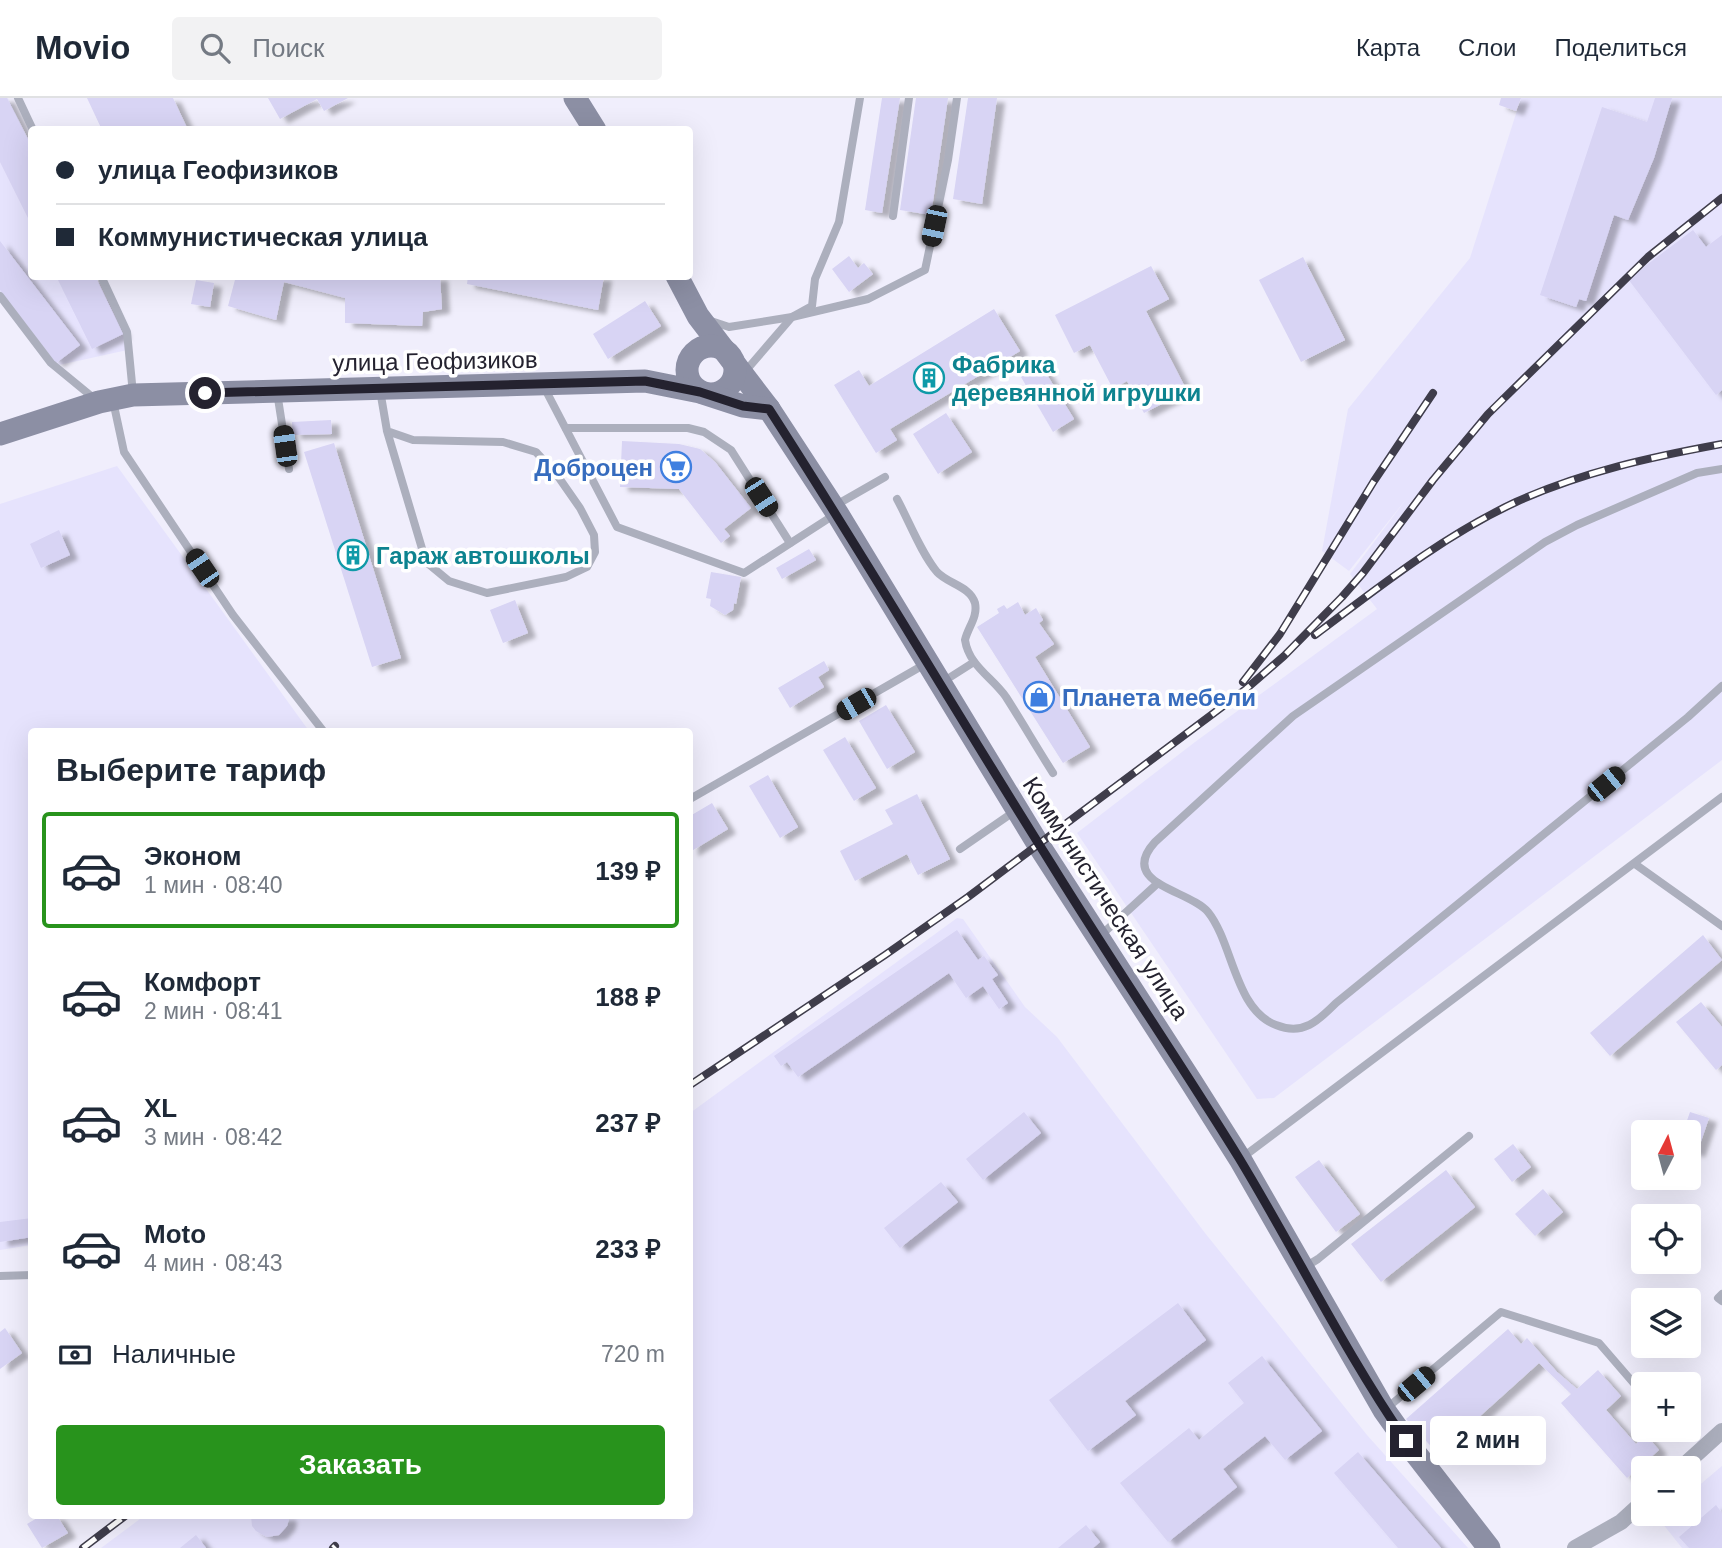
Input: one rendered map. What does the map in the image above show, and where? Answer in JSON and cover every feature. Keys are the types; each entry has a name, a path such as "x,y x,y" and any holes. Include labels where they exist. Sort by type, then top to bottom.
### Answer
{"main road":[{"path":"575,98 592,126"},
{"name":"Коммунистическая улица","path":"679,280 698,316 769,409 835,510 1017,810 1240,1159 1384,1409 1489,1548"},
{"path":"645,381 675,372 691,357 698,350 713,346 721,348 735,365 735,373 729,386 716,394 700,392 689,379 687,365 691,357 699,340 698,316"},
{"name":"улица Геофизиков","path":"0,425 20,415 64,404 115,399 277,391 645,381 700,392 743,406 769,409"},
{"name":"улица Геофизиков","path":"0,434 115,399"}],"street":[{"path":"1694,1456 1722,1431"},
{"path":"1575,1548 1621,1522 1631,1513"}],"lane":[{"path":"19,98 31,126"},
{"path":"742,375 792,317 812,306 815,279 839,222 860,98"},
{"path":"893,216 909,98"},
{"path":"698,316 729,327 792,317 868,299 925,270 948,160 957,98"},
{"path":"103,280 127,332 115,399 124,452 233,615 321,728"},
{"path":"0,296 51,363 115,399"},
{"path":"543,384 617,527 744,573 885,477"},
{"path":"380,388 387,430 426,562 449,582 487,593 566,577 587,567 595,552 594,535 580,508 557,475 536,452 503,442 413,440 387,430"},
{"path":"277,391 289,469"},
{"path":"566,428 688,428 704,432 731,450 790,543"},
{"path":"1722,469 1697,473 1545,542 1293,716 1149,849 1145,867 1148,875 1158,883 1200,904 1209,914 1243,990 1259,1015 1271,1024 1300,1030 1314,1023 1688,717 1722,686"},
{"path":"897,499 938,573 969,593 973,599 974,622 965,640 969,654 982,674 1004,695 1052,773"},
{"path":"693,797 928,662"},
{"path":"940,683 974,662"},
{"path":"1240,1159 1722,797"},
{"path":"960,849 1017,810"},
{"path":"1635,864 1722,926"},
{"path":"1097,938 1158,883"},
{"path":"1301,1269 1318,1259 1469,1136"},
{"path":"0,1276 28,1275"},
{"path":"1722,1294 1718,1297 1722,1301"},
{"path":"1384,1409 1501,1312 1599,1343 1631,1380"}],"shaded area":[{"path":"0,98 8,98 28,140 28,280 98,280 132,349 50,367 0,301"},
{"path":"1521,98 1722,98 1722,760 1274,1098 1257,1099 1077,833 1195,742 1377,609 1350,574 1407,498 1349,571 1322,551 1348,409 1470,258"},
{"path":"117,466 307,728 28,728 28,1245 0,1250 0,504"},
{"path":"957,918 963,919 1025,1007 1057,1037 1205,1233 1367,1435 1468,1548 101,1548 140,1519 693,1519 693,1111"},
{"path":"1722,1466 1722,1548 1682,1548 1665,1526 1701,1526 1701,1484"}],"building":[{"path":"0,98 7,98 28,139 28,218 0,162"},
{"path":"87,98 173,98 186,126 100,126"},
{"path":"268,98 348,98 324,111 317,99 280,119"},
{"path":"882,98 900,98 882,213 865,210"},
{"path":"916,98 948,98 931,215 900,210"},
{"path":"968,98 997,98 982,204 953,199"},
{"path":"1501,98 1521,98 1516,111 1499,105"},
{"path":"1655,98 1672,98 1654,158 1628,220 1614,215 1586,301 1579,299 1576,307 1540,295 1602,107 1647,122"},
{"path":"1693,230 1706,247 1722,235 1722,390 1716,395 1628,279"},
{"path":"0,241 80,345 56,363 0,290"},
{"path":"849,256 858,268 864,263 873,274 849,292 832,269"},
{"path":"1303,257 1345,340 1301,362 1259,280"},
{"path":"1151,266 1169,299 1146,311 1187,391 1144,413 1127,381 1113,389 1090,345 1074,353 1055,315"},
{"path":"58,280 97,280 123,334 92,349"},
{"path":"196,280 214,283 210,307 191,304"},
{"path":"235,280 440,280 442,309 423,312 422,326 345,323 345,298 284,282 276,320 228,306"},
{"path":"468,280 603,280 598,310 467,284"},
{"path":"645,301 661,326 608,359 593,334"},
{"name":"Фабрика деревянной игрушки","path":"994,309 1020,351 890,429 897,440 876,453 834,385 859,370 869,386"},
{"path":"1041,365 1074,419 1053,432 1021,377"},
{"path":"946,413 972,452 938,474 913,434"},
{"path":"331,420 332,434 293,435 292,422"},
{"path":"622,441 679,444 700,449 715,462 751,508 724,529 730,536 721,543 679,489 620,487"},
{"name":"Гараж автошколы","path":"334,443 401,658 372,667 304,452"},
{"path":"59,530 70,555 41,568 30,544"},
{"path":"809,549 816,560 782,579 776,568"},
{"path":"711,572 741,577 736,604 734,603 733,610 725,615 710,606 711,599 706,598"},
{"path":"515,600 528,633 503,643 490,610"},
{"path":"1018,602 1025,615 1036,608 1043,620 1039,623 1054,644 1035,657 1090,747 1063,763 977,627 999,613 997,609 1004,605 1007,609"},
{"path":"824,661 829,670 818,677 824,687 790,708 778,688"},
{"path":"886,705 915,752 887,769 859,721"},
{"path":"845,737 876,788 854,801 823,750"},
{"path":"768,775 798,827 780,838 749,786"},
{"path":"917,794 950,859 918,875 907,854 855,881 840,851 893,824 885,810"},
{"path":"712,803 728,829 693,850 693,814"},
{"path":"957,930 978,960 984,956 998,975 992,979 1008,1003 999,1009 983,986 966,998 949,973 798,1077 787,1062 781,1066 774,1056"},
{"path":"1703,935 1722,960 1610,1056 1590,1033"},
{"path":"1701,1002 1722,1027 1722,1065 1716,1070 1676,1022"},
{"path":"1024,1112 1041,1133 983,1180 966,1159"},
{"path":"1690,1112 1709,1118 1701,1141 1701,1120 1687,1120"},
{"path":"1513,1144 1531,1167 1512,1182 1494,1159"},
{"path":"1319,1160 1360,1214 1336,1232 1295,1177"},
{"path":"1446,1170 1475,1207 1381,1282 1351,1244"},
{"path":"941,1182 958,1202 900,1248 884,1228"},
{"path":"1543,1189 1563,1212 1535,1236 1515,1214"},
{"path":"28,1218 28,1238 0,1242 0,1222"},
{"path":"1178,1303 1206,1340 1125,1401 1136,1415 1088,1451 1049,1400"},
{"path":"5,1328 22,1353 0,1369 0,1332"},
{"path":"1508,1329 1521,1344 1527,1338 1557,1372 1577,1389 1598,1370 1621,1396 1606,1410 1631,1438 1631,1442 1652,1442 1659,1450 1652,1456 1631,1456 1631,1474 1627,1478 1561,1403 1571,1394 1539,1363 1438,1454 1406,1419"},
{"path":"1262,1356 1322,1431 1285,1460 1265,1436 1223,1469 1237,1487 1168,1542 1120,1483 1189,1428 1199,1440 1244,1403 1228,1383"},
{"path":"1358,1452 1441,1548 1398,1548 1334,1473"},
{"path":"1716,1505 1722,1513 1722,1548 1689,1548 1679,1537 1692,1526 1701,1526 1701,1518"},
{"path":"35,1519 59,1519 68,1533 42,1548 27,1524"},
{"path":"251,1519 289,1519 279,1535 267,1537 252,1526"},
{"path":"1086,1525 1100,1542 1093,1548 1058,1548"},
{"path":"196,1535 206,1548 180,1548"}],"railway":[{"path":"693,1083 968,897 1246,689 1284,656 1342,597 1488,414 1648,257 1722,198"},
{"path":"1243,682 1280,634 1374,481 1433,393"},
{"path":"1315,635 1437,546 1516,502 1566,482 1617,467 1722,444"},
{"path":"83,1548 121,1519"}],"place":[{"name":"Фабрика деревянной игрушки","path":"929,378"},
{"name":"Доброцен","path":"676,467"},
{"name":"Гараж автошколы","path":"353,555"},
{"name":"Планета мебели","path":"1039,697"}],"route":[{"path":"205,393 645,381 700,392 743,406 769,409 837,513 1097,938 1169,1045 1240,1159 1360,1371 1406,1441"}]}
